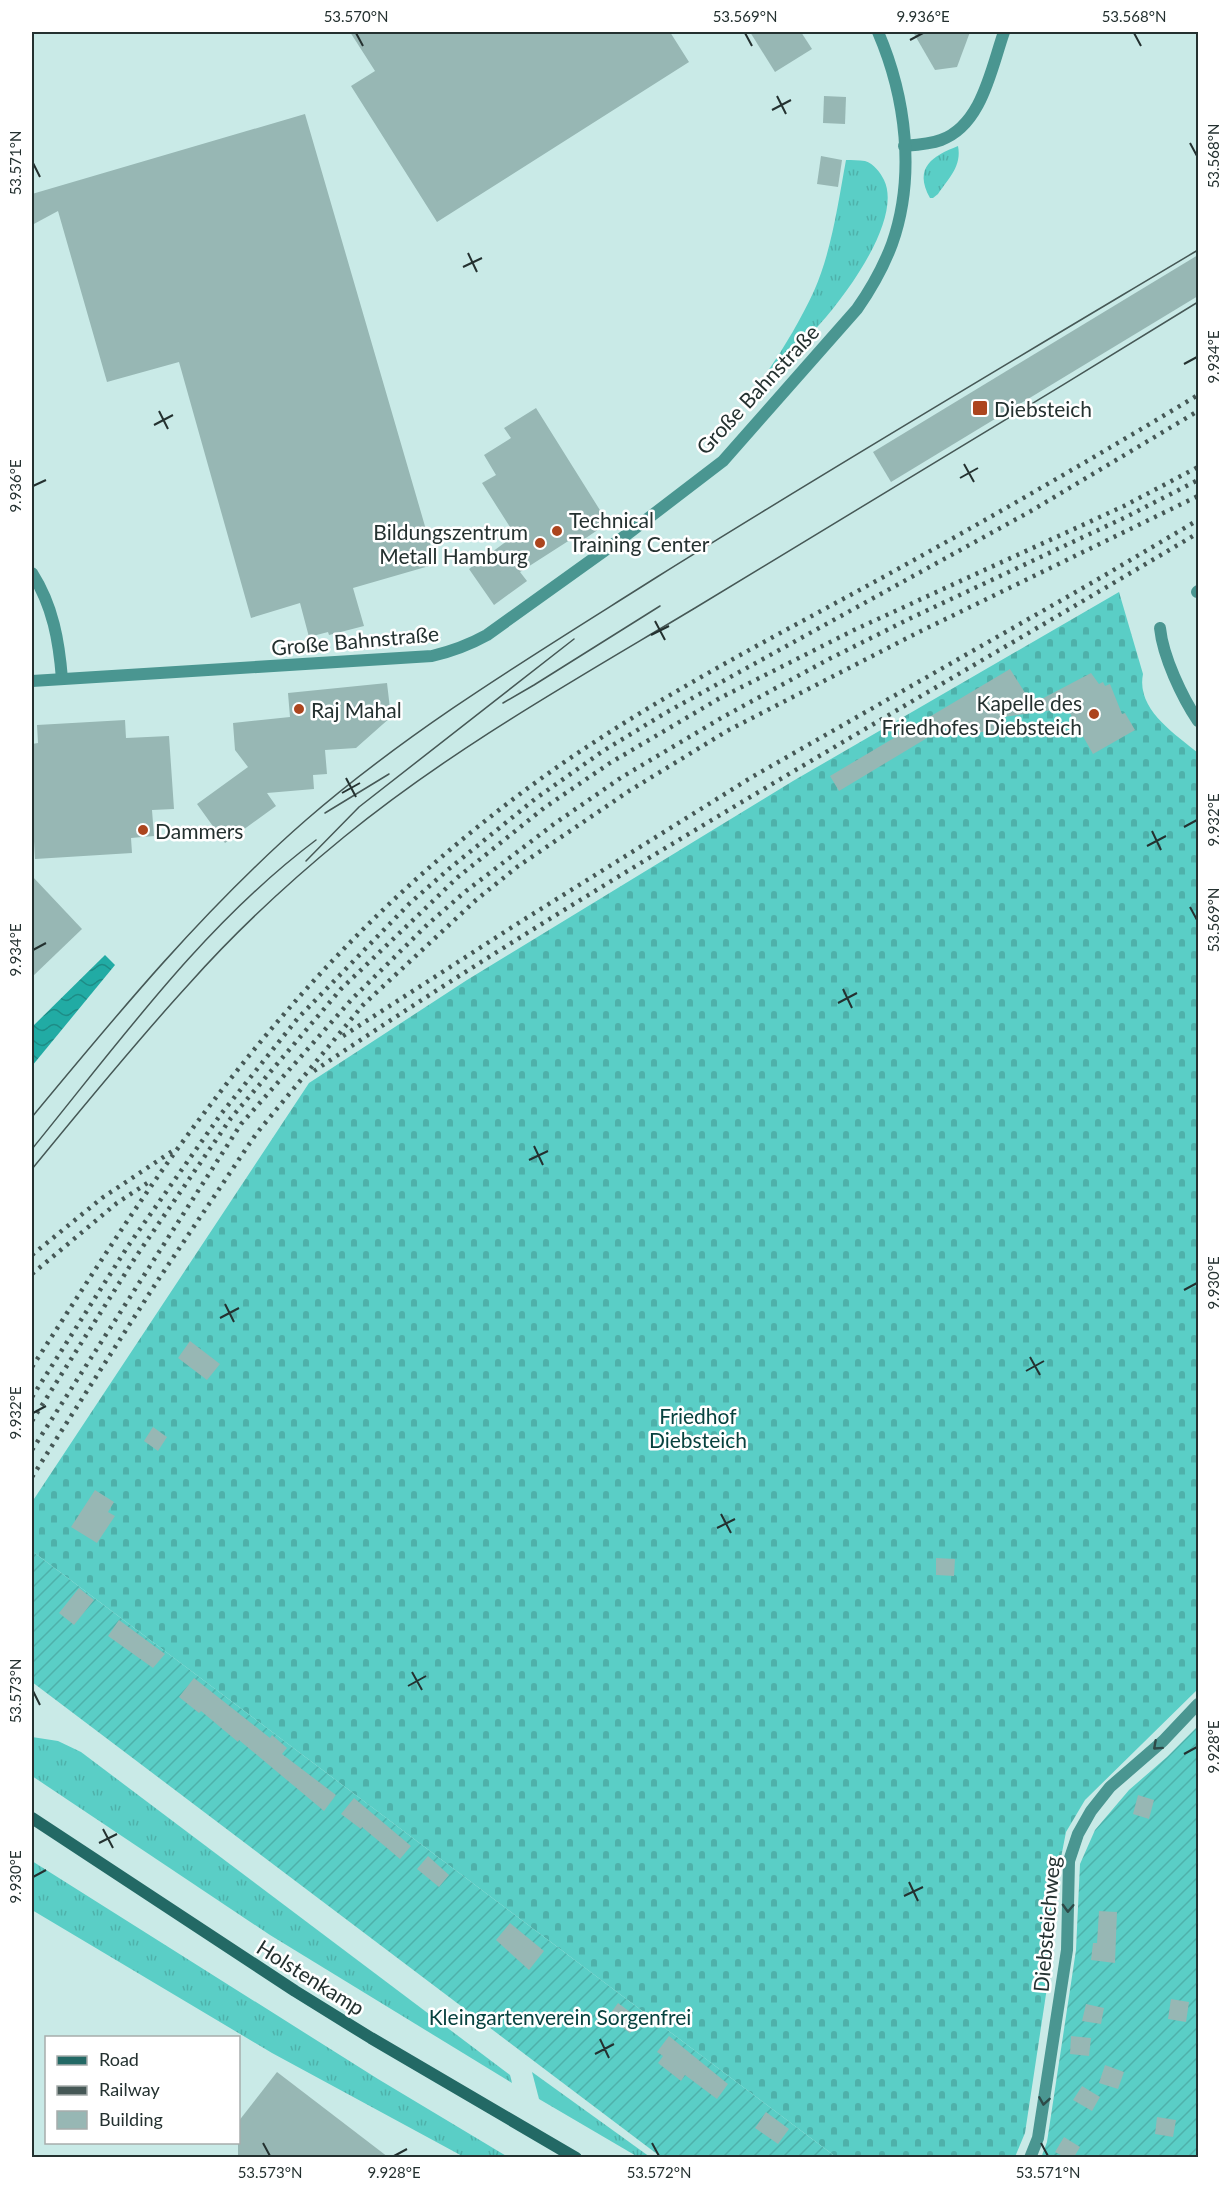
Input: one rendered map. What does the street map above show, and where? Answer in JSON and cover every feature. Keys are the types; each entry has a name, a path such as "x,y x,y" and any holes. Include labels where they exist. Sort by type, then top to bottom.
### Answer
{"main road":[{"name":"Holstenkamp","path":"32,1818 295,1991 371,2038 576,2157"}],"street":[{"name":"Große Bahnstraße","path":"32,681 432,656 449,652 468,645 487,634 626,536 723,461 857,309 872,287 885,261 892,243 901,204 904,147 899,96 894,74 878,32"},
{"path":"904,147 941,140 966,124 979,105 1004,32"},
{"path":"32,573 54,621 62,679"},
{"path":"1160,628 1168,661 1198,721"},
{"name":"Diebsteichweg","path":"1030,2157 1038,2138 1065,1962 1069,1861 1078,1834 1091,1811 1110,1787 1162,1741 1198,1704"}],"green space":[{"path":"958,146 958,160 954,172 938,194 930,198 924,178 928,164 941,154"},
{"path":"846,160 868,162 881,174 888,201 882,227 869,256 829,313 786,358 768,371 798,322 820,275 834,226"},
{"name":"Friedhof Diebsteich","path":"1119,592 1143,674 1142,687 1145,698 1159,719 1198,753 1198,1689 1085,1800 1066,1832 1058,1873 1053,1948 1025,2133 1015,2157 836,2157 32,1551 32,1502 309,1083 467,980 793,781"},
{"name":"Kleingartenverein Sorgenfrei","path":"32,1551 836,2157 661,2157 32,1682"},
{"path":"1198,1726 1198,2157 1041,2158 1047,2142 1076,1950 1080,1864 1095,1830 1129,1790"},
{"path":"32,1737 58,1741 81,1752 510,2075 512,2083 270,1935 32,1776"},
{"path":"32,1861 378,2079 508,2157 464,2157 272,2053 32,1910"},
{"path":"532,2072 650,2157 638,2157 539,2099"}],"water":[{"path":"105,955 115,965 32,1066 32,1027"}],"building":[{"path":"350,32 670,32 689,62 437,222 351,86 375,71"},
{"path":"750,32 801,32 812,49 775,72"},
{"path":"913,32 970,32 957,67 935,70"},
{"path":"824,96 846,97 845,124 823,123"},
{"path":"305,114 436,564 353,588 364,626 329,635 328,632 309,637 300,603 251,618 179,362 107,382 58,211 32,225 32,194"},
{"path":"821,156 842,160 838,187 817,184"},
{"path":"1198,255 1198,296 891,482 873,452"},
{"path":"536,408 608,523 577,544 573,538 520,572 527,581 494,605 469,569 515,535 482,483 496,475 484,455 511,438 504,428"},
{"path":"1010,669 1032,704 1091,673 1099,684 1103,682 1105,686 1110,684 1122,714 1125,713 1135,730 1093,754 1067,708 1003,717 1004,728 960,736 952,723 839,791 830,776"},
{"path":"387,683 391,717 356,748 325,750 327,774 313,775 314,789 267,793 276,806 225,843 197,804 248,767 235,750 233,723 290,717 288,693"},
{"path":"125,720 126,738 169,736 174,809 152,810 154,836 131,838 132,853 35,859 32,744 38,743 37,725"},
{"path":"32,876 82,929 32,977"},
{"path":"190,1341 220,1364 207,1380 178,1358"},
{"path":"153,1427 167,1437 158,1451 144,1441"},
{"path":"95,1490 114,1502 108,1512 115,1516 97,1543 71,1527"},
{"path":"936,1558 955,1559 954,1576 936,1575"},
{"path":"79,1588 94,1600 74,1625 59,1613"},
{"path":"119,1620 165,1654 153,1668 108,1636"},
{"path":"194,1678 270,1738 272,1735 287,1748 282,1754 336,1795 324,1811 239,1740 238,1742 201,1711 199,1713 179,1697"},
{"path":"1138,1795 1154,1800 1149,1819 1133,1814"},
{"path":"354,1798 411,1846 400,1859 362,1827 361,1829 341,1814"},
{"path":"428,1856 449,1875 439,1887 417,1869"},
{"path":"1099,1911 1117,1912 1115,1963 1091,1960 1093,1943 1097,1943"},
{"path":"510,1923 544,1951 529,1970 496,1940"},
{"path":"1171,1999 1189,2002 1186,2022 1168,2019"},
{"path":"618,2003 641,2020 630,2033 608,2017"},
{"path":"1086,2004 1104,2008 1101,2024 1082,2021"},
{"path":"669,2036 728,2084 717,2099 685,2075 681,2081 658,2063 663,2056 657,2052"},
{"path":"1071,2036 1091,2038 1089,2056 1070,2054"},
{"path":"1105,2065 1124,2072 1118,2089 1099,2083"},
{"path":"277,2072 388,2157 238,2157 240,2119"},
{"path":"1082,2086 1100,2097 1092,2111 1073,2100"},
{"path":"766,2112 789,2129 778,2144 755,2128"},
{"path":"1157,2117 1176,2120 1173,2137 1155,2134"},
{"path":"1064,2137 1080,2147 1074,2157 1065,2157 1055,2152"}],"tram line":[{"path":"32,1117 163,963 232,889 306,820 389,753 521,663 657,577 1198,250"},
{"path":"32,1169 148,1030 225,945 303,872 385,805 515,716 1198,302"},
{"path":"503,703 660,606"},
{"path":"306,861 359,807 574,639"},
{"path":"325,813 389,774"},
{"path":"32,1149 131,1026 200,946 275,873 316,840"}],"railway":[{"path":"32,1367 141,1201 187,1136 263,1039 347,946 457,844 578,753 667,697 998,513 1198,395"},
{"path":"32,1397 128,1246 221,1114 298,1018 410,903 450,868 535,799 603,751 667,712 1031,511 1198,411"},
{"path":"32,1421 135,1258 231,1118 341,989 458,877 544,808 610,763 720,698 856,629 1124,506 1198,467"},
{"path":"32,1450 241,1124 353,998 428,924 466,891 554,824 622,777 723,717 829,659 913,617 1128,516 1198,480"},
{"path":"32,1477 158,1280 256,1134 363,1005 476,900 517,867 629,791 727,731 919,632 1198,496"},
{"path":"343,1036 752,777 1198,520"},
{"path":"314,1071 422,1000 642,862 1198,533"},
{"path":"32,1255 102,1198 174,1150"},
{"path":"32,1274 117,1203 152,1180"}],"place":[{"name":"Diebsteich","path":"980,408"},
{"name":"Technical Training Center","path":"557,531"},
{"name":"Bildungszentrum Metall Hamburg","path":"540,543"},
{"name":"Raj Mahal","path":"299,709"},
{"name":"Kapelle des Friedhofes Diebsteich","path":"1094,714"},
{"name":"Dammers","path":"143,830"}]}
